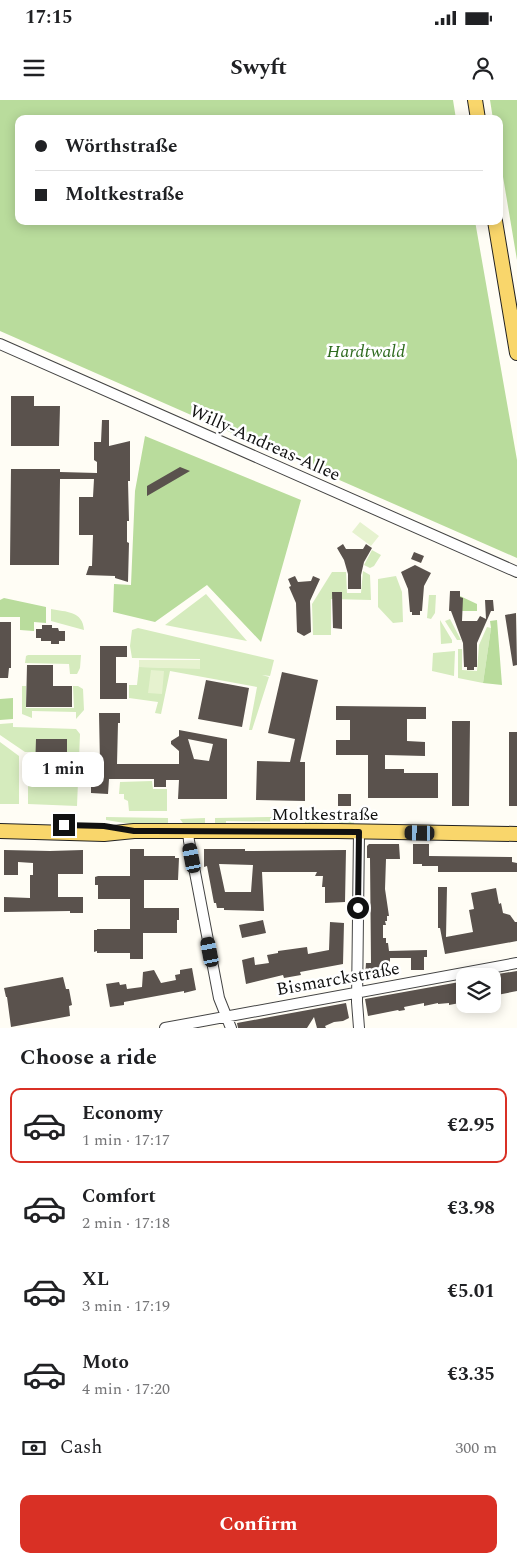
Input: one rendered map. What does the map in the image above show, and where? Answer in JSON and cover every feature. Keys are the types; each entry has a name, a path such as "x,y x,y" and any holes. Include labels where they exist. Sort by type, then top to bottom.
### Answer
{"main road":[{"path":"475,100 477,115"},
{"path":"496,225 517,353"},
{"name":"Moltkestraße","path":"0,829 17,825 104,826 188,836 359,832 517,834"}],"street":[{"name":"Willy-Andreas-Allee","path":"0,344 517,572"},
{"path":"359,832 357,1002 359,1028"},
{"path":"188,836 219,998 231,1028"},
{"name":"Bismarckstraße","path":"165,1028 517,963"}],"green space":[{"name":"Hardtwald","path":"0,100 453,100 455,115 15,115 15,225 476,225 517,460 517,558 0,331"},
{"path":"490,100 517,100 517,260 503,177 503,115 492,115"},
{"path":"145,436 301,500 261,642 207,585 155,622 113,612 114,584 131,585 135,491"},
{"path":"360,522 379,536 371,546 352,532"},
{"path":"372,550 381,555 374,566 370,568 364,565"},
{"path":"363,571 370,575 371,600 331,599 331,635 313,635 312,604 332,572 346,572 347,593 361,593"},
{"path":"396,576 402,592 403,622 393,623 378,607 378,579"},
{"path":"206,594 247,641 165,625"},
{"path":"429,595 436,595 435,613 431,619 427,618"},
{"path":"460,596 477,604 477,611 459,611"},
{"path":"4,598 46,607 46,623 34,622 34,631 20,630 20,617 0,617 0,600"},
{"path":"51,609 68,612 77,616 81,619 84,630 51,621"},
{"path":"450,619 461,640 457,640 445,621"},
{"path":"440,620 452,640 452,643 441,644"},
{"path":"497,620 502,685 483,683 491,628 490,621"},
{"path":"487,627 491,628 483,683 458,678 458,649 462,649 462,670 477,671 479,645"},
{"path":"138,628 274,660 270,676 262,675 269,677 252,730 249,730 257,687 170,671 161,714 155,713 158,702 129,698 129,685 137,685 139,667 200,668 200,659 132,658 130,646 132,630"},
{"path":"455,651 454,676 432,671 433,653"},
{"path":"81,655 80,668 77,674 70,674 69,664 25,663 26,656"},
{"path":"139,660 200,660 200,669 139,667"},
{"path":"151,670 164,671 162,694 148,693"},
{"path":"22,686 26,686 26,708 74,708 73,686 78,686 83,689 84,710 76,719 76,712 32,711 32,718 22,714"},
{"path":"13,698 13,719 0,720 0,699"},
{"path":"13,723 13,727 76,729 80,734 77,806 28,804 28,761 35,761 36,770 66,770 67,739 36,739 36,752 25,752 0,735 0,724"},
{"path":"0,742 19,756 19,804 0,804"},
{"path":"152,781 153,789 167,789 167,811 129,811 128,801 124,799 124,794 119,794 120,782"},
{"path":"339,814 354,814 354,824 339,824"},
{"path":"325,816 326,822 305,825 305,822 226,821 226,827 215,827 215,818"},
{"path":"106,817 168,818 168,826 137,825 106,820"},
{"path":"205,818 205,826 185,826 180,819"}],"building":[{"path":"11,396 34,396 34,406 60,406 59,446 11,446"},
{"path":"102,420 109,420 109,446 130,441 129,521 127,521 127,542 129,543 128,582 115,578 115,576 86,575 89,566 92,566 93,535 79,535 79,497 93,497 94,479 60,479 59,565 10,565 11,469 60,469 60,472 97,473 97,462 94,460 94,442 101,442"},
{"path":"180,467 190,471 147,496 147,486"},
{"path":"343,544 346,549 363,549 366,544 372,548 364,562 361,575 361,589 348,589 348,574 344,560 337,548"},
{"path":"414,552 424,556 421,563 411,559"},
{"path":"415,565 431,573 424,586 420,615 412,615 412,612 410,612 408,589 401,572"},
{"path":"295,576 298,582 311,581 313,576 320,579 310,601 311,632 304,636 297,632 296,603 289,587 291,586 288,579"},
{"path":"450,591 460,591 460,597 463,598 462,621 477,621 480,616 486,619 485,600 493,600 494,611 491,611 477,643 477,667 474,667 474,670 467,670 467,667 464,667 463,643 451,611 449,611"},
{"path":"332,592 342,592 342,629 333,628"},
{"path":"516,613 517,665 513,666 505,615"},
{"path":"0,622 11,622 11,668 9,668 8,678 0,678"},
{"path":"42,625 52,625 52,628 65,631 65,641 59,641 59,644 51,644 51,641 41,641 41,638 36,638 36,629 42,629"},
{"path":"100,646 127,646 127,657 116,657 116,683 127,683 127,699 100,699"},
{"path":"27,665 53,665 53,686 72,686 72,707 26,707"},
{"path":"282,672 318,680 300,762 305,762 305,801 256,800 257,761 290,762 295,739 268,733"},
{"path":"206,680 249,688 242,727 198,719"},
{"path":"336,706 426,707 426,719 407,719 407,741 425,742 425,756 385,755 385,769 404,769 404,773 438,773 438,798 368,798 368,755 336,755 336,740 350,740 350,720 336,720"},
{"path":"99,713 120,713 117,764 179,764 179,751 171,744 171,741 179,736 179,730 227,739 227,799 178,799 179,780 166,780 166,787 154,787 154,779 109,779 108,794 91,793 91,764 100,764","holes":["188,739 213,744 209,761 194,759"]},
{"path":"452,721 470,721 469,806 452,806"},
{"path":"509,732 517,732 517,806 509,806"},
{"path":"36,739 67,739 67,770 35,770"},
{"path":"338,794 351,794 351,806 338,806"},
{"path":"369,844 399,844 400,859 386,859 385,889 389,916 387,916 387,921 385,921 386,925 383,925 383,938 386,938 389,951 427,950 427,957 424,957 424,970 411,970 411,958 390,958 390,971 386,970 386,977 365,977 366,963 371,963 370,858 367,858 367,846"},
{"path":"413,844 429,844 429,856 512,857 512,862 517,863 517,872 438,872 438,866 413,864"},
{"path":"130,849 144,849 144,856 175,856 175,858 179,858 178,880 144,880 144,908 179,908 179,920 177,920 177,933 143,933 143,959 130,959 130,953 94,952 94,930 130,929 130,899 98,899 98,885 95,885 95,877 130,876"},
{"path":"204,849 245,849 245,851 346,850 345,902 325,903 325,887 322,887 323,876 315,876 317,872 262,872 264,911 224,910 224,908 217,908 216,903 214,903 207,866 204,867","holes":["219,864 253,865 251,892 225,892"]},
{"path":"4,850 83,850 83,874 58,874 58,897 83,897 83,913 70,913 70,911 4,912 4,897 30,898 30,875 33,875 33,863 18,862 18,875 4,875"},
{"path":"438,887 447,887 446,937 473,932 469,910 474,909 471,893 496,888 503,913 510,915 517,922 517,941 445,954 440,928 438,928"},
{"path":"263,920 266,933 242,938 239,925"},
{"path":"330,922 344,923 343,964 300,972 301,975 284,978 283,975 246,984 242,960 254,957 255,965 269,963 267,955 278,953 278,951 307,947 308,954 329,950"},
{"path":"192,968 196,990 124,1002 124,1005 110,1007 106,984 119,982 120,985 126,984 127,989 142,987 143,972 154,970 161,983 176,980 175,975 180,974 180,970"},
{"path":"517,971 517,991 501,994 501,974"},
{"path":"63,977 66,989 69,989 72,1005 69,1006 70,1016 11,1027 4,988"},
{"path":"456,983 456,1004 449,1005 449,1003 438,1003 424,1006 424,1003 404,1007 405,1010 368,1016 365,999"},
{"path":"346,1003 349,1018 334,1022 325,1026 326,1028 317,1028 314,1017 307,1028 238,1028 237,1023"}],"route":[{"path":"64,825 104,826 134,831 359,832 358,908"}]}
